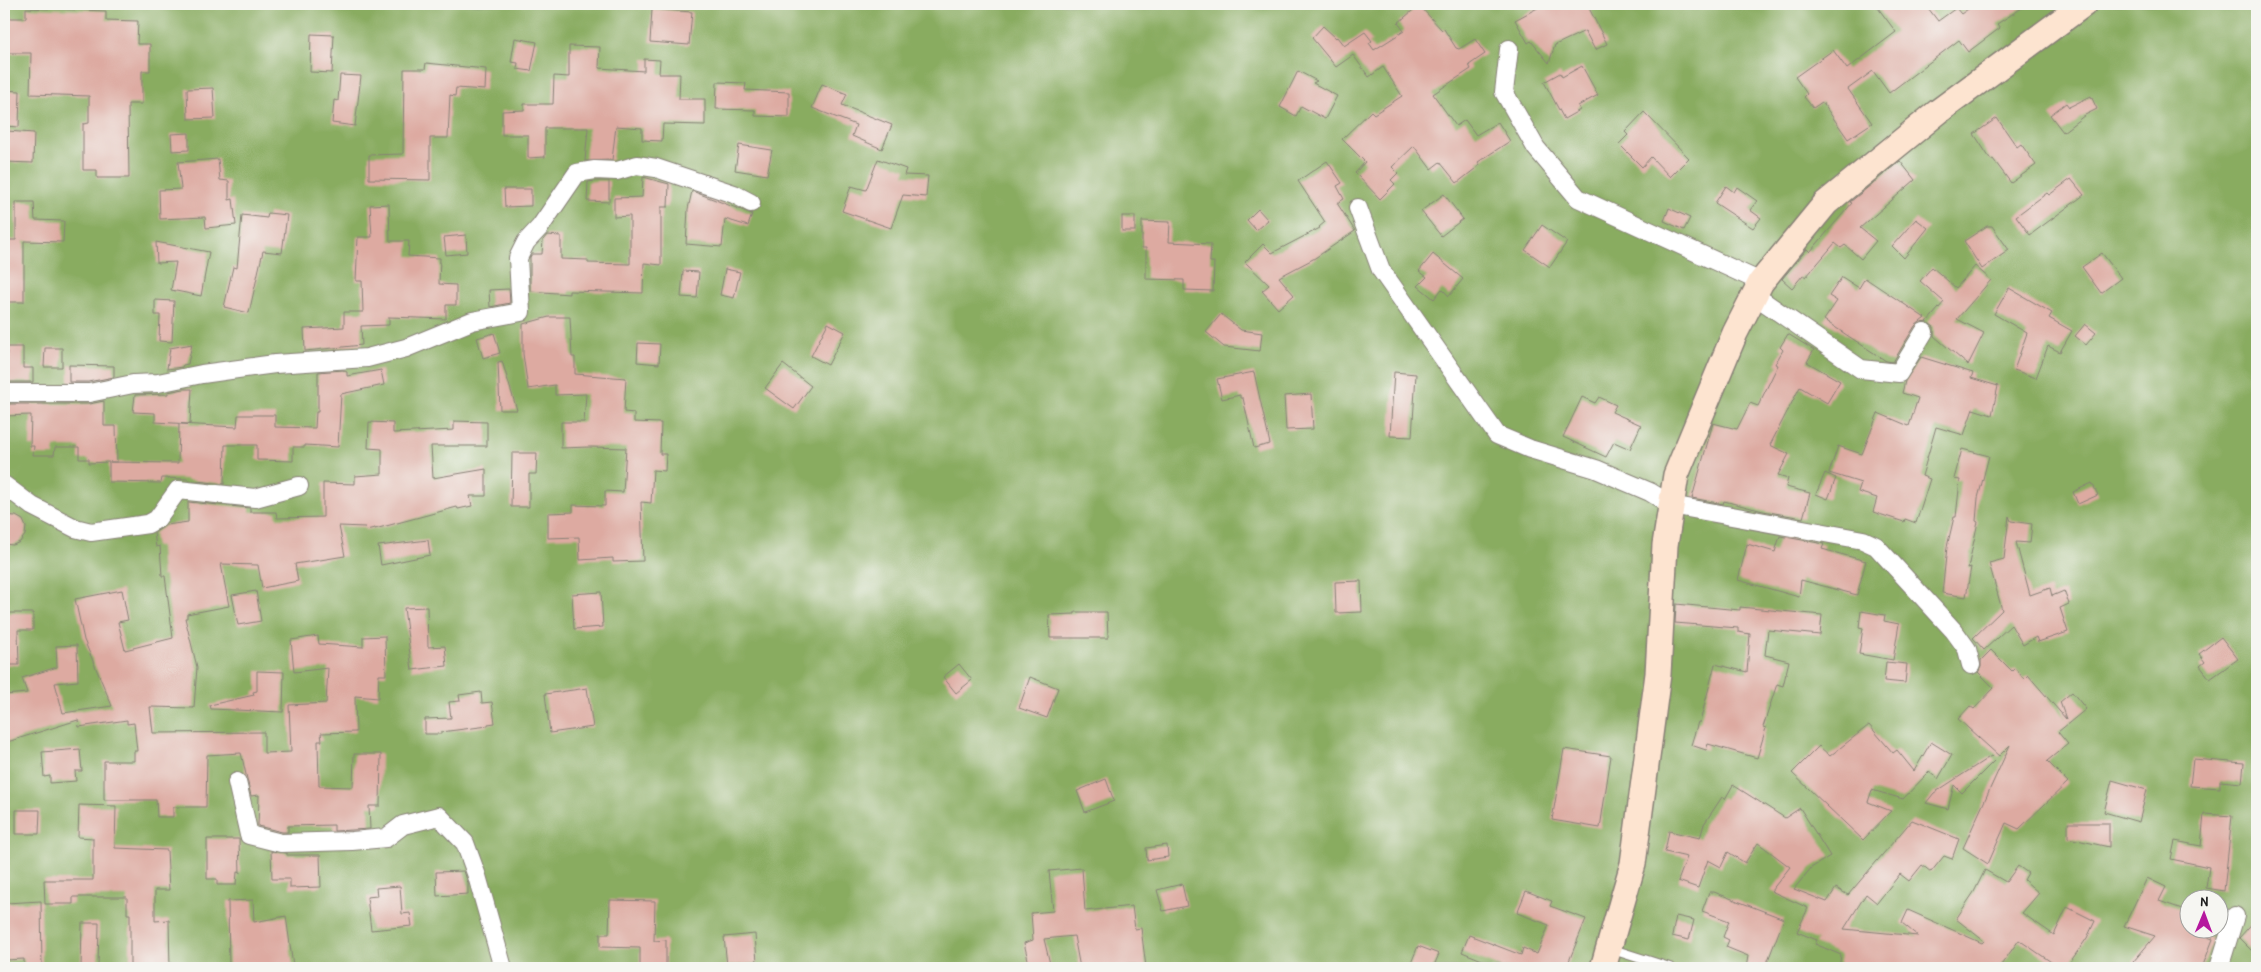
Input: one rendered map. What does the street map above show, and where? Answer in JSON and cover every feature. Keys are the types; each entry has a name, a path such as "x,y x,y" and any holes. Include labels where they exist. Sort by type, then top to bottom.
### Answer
{"street":[{"path":"1606,958 1633,864 1658,674 1665,545 1676,475 1734,333 1758,289 1826,203 1938,111 2083,4"},
{"path":"1510,49 1504,92 1536,148 1578,198 1758,289 1861,369 1899,373 1924,332"},
{"path":"4,392 89,393 133,384 158,383 202,374 274,364 367,358 406,348 472,321 521,312 518,258 526,242 540,227 577,173 595,170 617,171 637,165 656,168 734,194 751,203"},
{"path":"1358,208 1381,270 1497,434 1530,449 1596,469 1650,492 1672,505 1863,540 1876,546 1954,631 1967,649 1970,665"},
{"path":"4,485 32,506 75,528 91,532 148,524 157,519 178,490 255,498 299,486"},
{"path":"237,782 249,835 281,843 386,838 403,824 439,816 465,843 477,876 503,968"},
{"path":"2219,968 2235,916"}],"lane":[{"path":"1606,958 1671,968"}],"green space":[{"path":"4,4 2257,4 2257,968 4,968"}],"building":[{"path":"1545,4 1587,4 1607,44 1595,50 1585,31 1555,45 1549,63 1531,41 1528,43 1515,20"},
{"path":"1875,4 1925,4 1938,21 1956,8 1961,14 1975,4 2028,4 1997,24 2000,28 1968,52 1959,40 1889,93 1873,71 1848,89 1872,123 1848,139 1822,102 1813,108 1804,97 1807,94 1795,77 1833,50 1847,69 1896,32"},
{"path":"1419,5 1442,30 1444,29 1456,48 1459,49 1475,39 1485,54 1469,65 1471,69 1433,94 1456,126 1465,120 1476,135 1498,122 1510,141 1478,162 1480,165 1457,183 1440,162 1431,169 1414,146 1392,167 1398,173 1391,180 1395,184 1380,199 1355,173 1365,162 1342,139 1371,111 1374,114 1402,96 1383,67 1369,77 1353,55 1336,67 1312,38 1323,26 1337,37 1344,46 1365,32 1372,41 1369,43 1374,50 1404,31 1398,23"},
{"path":"26,8 106,11 106,20 138,21 137,44 150,44 150,71 142,71 142,104 128,104 129,178 97,178 97,170 83,170 83,124 89,123 89,96 30,94 31,53 4,53 4,18 26,18"},
{"path":"652,9 692,12 689,45 650,42"},
{"path":"311,34 334,35 332,73 310,72"},
{"path":"515,38 537,42 531,71 517,69 518,63 511,62"},
{"path":"569,46 600,47 599,68 644,71 644,59 660,60 659,74 680,74 679,99 705,99 705,125 663,124 662,141 642,140 642,128 616,126 612,160 585,161 588,128 545,128 545,157 528,158 528,135 502,135 502,111 524,110 524,104 553,104 554,76 569,77"},
{"path":"426,63 486,69 485,90 456,88 455,96 450,95 448,138 430,138 430,180 369,179 369,155 403,154 404,69 425,69"},
{"path":"1582,66 1598,95 1578,106 1580,110 1564,119 1544,82 1560,73 1562,77"},
{"path":"1298,71 1317,81 1313,83 1337,96 1325,119 1301,106 1296,116 1280,107"},
{"path":"340,75 361,76 355,126 332,123 334,100 338,101"},
{"path":"717,82 746,83 745,90 789,92 789,117 755,116 755,110 716,109"},
{"path":"822,84 847,94 842,105 892,125 882,149 852,136 856,125 812,108"},
{"path":"213,88 215,118 188,119 187,89"},
{"path":"4,90 20,91 19,127 4,126"},
{"path":"2091,96 2097,109 2085,115 2063,132 2050,115 2066,103 2069,107"},
{"path":"1644,112 1689,158 1670,177 1651,157 1642,167 1619,144 1628,135 1625,132"},
{"path":"1997,118 2017,147 2021,144 2036,165 2011,183 1993,159 1991,160 1974,134"},
{"path":"7,131 34,133 33,163 5,162"},
{"path":"189,133 189,150 172,151 171,134"},
{"path":"739,145 772,150 767,175 735,170"},
{"path":"218,159 220,180 229,181 229,200 233,199 236,225 206,228 205,217 160,219 159,190 181,189 178,162"},
{"path":"878,159 906,169 904,175 928,176 926,197 903,195 891,228 842,211 851,186 866,190"},
{"path":"1327,161 1342,183 1337,186 1344,199 1337,203 1355,231 1315,258 1279,277 1294,295 1278,309 1262,291 1269,285 1245,262 1263,244 1272,253 1320,228 1325,222 1298,181"},
{"path":"1900,161 1915,180 1860,228 1876,241 1861,259 1845,245 1841,248 1835,243 1806,277 1803,275 1792,288 1782,279 1807,249 1810,252 1852,203 1850,202"},
{"path":"643,177 669,184 668,207 661,207 661,265 644,263 643,293 569,291 569,294 530,291 530,257 532,254 542,254 543,240 547,235 561,236 561,259 588,260 588,263 630,264 630,216 614,217 614,198 642,197"},
{"path":"2071,179 2084,195 2030,235 2016,216 2047,193 2049,195"},
{"path":"609,181 609,202 587,201 588,182"},
{"path":"1726,186 1734,192 1737,187 1757,201 1750,210 1761,218 1753,228 1715,203"},
{"path":"504,189 531,189 531,206 505,207"},
{"path":"692,191 752,214 748,226 725,219 722,247 686,244 688,209"},
{"path":"1444,194 1463,219 1441,236 1421,211"},
{"path":"16,202 34,202 35,220 64,221 63,242 24,241 24,302 4,302 4,240 16,240"},
{"path":"389,204 390,241 409,241 408,256 440,258 439,284 456,285 456,305 446,305 446,319 389,317 389,325 361,326 362,345 305,351 304,329 344,327 344,312 363,312 362,281 356,281 358,237 372,237 370,205"},
{"path":"1669,208 1690,218 1684,230 1664,221"},
{"path":"1258,209 1268,220 1256,230 1247,220"},
{"path":"268,213 287,215 282,253 263,251 249,313 224,307 233,267 237,268 242,215 267,218"},
{"path":"1122,216 1135,216 1135,231 1122,231"},
{"path":"1916,219 1928,228 1904,258 1892,246"},
{"path":"1142,221 1170,222 1169,242 1211,244 1210,262 1214,262 1213,291 1184,290 1184,280 1146,279 1146,248 1142,248"},
{"path":"1542,225 1567,242 1550,267 1525,250"},
{"path":"1987,226 1992,226 2009,250 1982,269 1964,241"},
{"path":"466,235 467,253 446,255 444,237"},
{"path":"156,242 209,252 201,296 171,290 176,262 157,263"},
{"path":"2102,253 2121,278 2101,293 2082,267"},
{"path":"1433,254 1463,279 1449,296 1442,289 1434,299 1418,286 1427,277 1419,271"},
{"path":"1975,266 1991,280 1957,319 1984,333 1968,365 1934,336 1934,327 1927,322 1944,302 1920,281 1932,267 1956,288"},
{"path":"725,269 740,272 734,298 720,295"},
{"path":"683,271 699,272 697,298 681,297"},
{"path":"1842,277 1859,288 1865,278 1925,318 1915,326 1893,362 1886,361 1824,320 1837,301 1829,296"},
{"path":"2009,288 2052,313 2049,318 2072,331 2060,352 2048,346 2036,378 2014,370 2027,333 1994,314"},
{"path":"509,289 510,303 490,307 489,290"},
{"path":"155,300 174,301 172,342 159,341 160,315 155,315"},
{"path":"1221,314 1241,330 1262,333 1260,351 1224,347 1206,332"},
{"path":"549,317 570,317 572,357 575,357 575,374 626,378 624,412 634,413 634,422 661,423 660,454 666,454 665,471 653,470 651,503 641,502 643,561 613,562 613,558 580,560 579,537 548,538 548,513 573,512 573,505 605,506 605,491 623,492 626,448 561,448 561,422 584,422 586,394 555,395 555,385 528,389 523,354 523,324"},
{"path":"828,323 845,332 828,365 811,356"},
{"path":"2085,324 2096,333 2086,345 2075,336"},
{"path":"494,333 500,353 483,358 477,338"},
{"path":"1788,334 1814,350 1807,362 1840,381 1827,403 1800,387 1770,445 1789,454 1778,475 1788,478 1786,487 1810,493 1803,518 1763,511 1724,501 1723,504 1692,498 1713,423 1737,429 1750,403 1758,406 1778,365 1775,364 1783,350 1780,347"},
{"path":"638,343 660,344 659,364 637,362"},
{"path":"192,344 188,364 182,367 167,369 170,348"},
{"path":"7,347 23,347 23,368 33,368 33,382 6,382"},
{"path":"45,348 62,348 62,367 44,367"},
{"path":"1921,357 1973,373 1971,378 1998,386 1992,415 1973,409 1964,435 1936,427 1922,476 1930,479 1916,523 1905,519 1904,522 1873,512 1877,498 1858,492 1861,483 1829,473 1838,446 1862,454 1878,413 1909,426 1918,398 1902,393 1905,381"},
{"path":"502,361 517,410 500,410 498,362"},
{"path":"783,364 811,386 794,409 765,388"},
{"path":"69,365 114,366 114,377 88,382 69,382"},
{"path":"343,370 347,372 347,376 381,370 384,385 341,394 338,447 305,445 305,447 293,447 293,461 257,460 257,445 225,445 224,484 188,479 162,478 161,483 109,482 109,462 89,463 89,459 79,459 79,447 55,447 54,455 33,455 34,446 30,446 31,415 4,416 4,404 89,404 104,401 104,426 116,426 117,462 110,462 178,463 179,424 237,427 238,415 275,415 275,427 315,428 316,412 318,412 318,372"},
{"path":"1254,372 1270,444 1254,448 1243,398 1240,398 1240,395 1222,399 1217,379"},
{"path":"1394,372 1416,374 1412,437 1390,436"},
{"path":"192,389 190,424 155,422 155,413 133,412 135,395 168,394 168,392"},
{"path":"1311,394 1313,429 1286,430 1284,396"},
{"path":"1582,397 1595,403 1599,397 1616,405 1612,412 1641,425 1630,449 1614,442 1606,457 1563,437"},
{"path":"454,421 487,422 487,446 431,446 433,478 486,469 486,496 470,496 472,506 458,509 457,507 375,529 366,530 365,527 339,526 345,556 295,564 298,581 262,588 258,565 221,564 229,606 187,614 187,618 185,618 197,667 194,708 150,707 153,733 264,732 264,753 291,752 289,705 326,703 328,668 294,672 291,640 318,636 319,644 363,647 363,637 385,636 386,675 379,675 378,698 355,696 356,732 321,733 322,741 318,741 319,786 353,787 354,754 381,754 380,806 369,806 370,829 334,831 334,825 288,826 288,832 282,832 258,826 259,795 251,796 241,753 207,755 206,807 173,807 173,817 157,817 156,800 104,800 104,761 134,761 134,751 137,751 134,723 127,724 127,720 79,727 78,720 4,743 4,695 27,693 22,678 57,667 56,646 77,645 78,681 55,683 63,713 112,706 84,640 75,599 122,590 128,620 118,622 125,650 173,638 165,576 162,576 160,546 156,547 154,533 166,525 188,522 188,502 250,508 250,512 276,512 277,518 323,517 323,483 355,484 355,476 382,474 382,449 368,448 369,422 393,423 393,433 454,430"},
{"path":"1962,449 1989,456 1978,498 1976,521 1978,522 1968,568 1971,567 1966,597 1942,593 1947,547 1954,517 1956,517 1960,480 1954,479"},
{"path":"512,453 537,453 536,474 529,474 529,507 511,507"},
{"path":"1825,473 1836,478 1828,499 1816,494"},
{"path":"2092,483 2098,495 2078,504 2073,492"},
{"path":"4,515 16,516 23,520 26,527 25,535 20,542 13,545 4,544"},
{"path":"2009,516 2011,521 2032,524 2030,543 2016,542 2030,595 2050,588 2052,596 2064,591 2069,604 2060,608 2068,632 2038,642 2036,637 2023,645 2011,625 1984,650 1973,638 2002,610 1989,563 2004,559"},
{"path":"1780,536 1824,544 1822,549 1866,561 1857,595 1801,580 1799,597 1738,580 1747,544 1775,552"},
{"path":"428,540 430,555 381,565 378,546"},
{"path":"1361,581 1362,612 1336,613 1335,582"},
{"path":"256,591 261,621 238,625 232,595"},
{"path":"601,592 603,627 574,629 572,594"},
{"path":"1676,604 1740,610 1740,607 1822,615 1820,635 1768,630 1765,655 1789,661 1783,686 1777,684 1763,727 1766,728 1757,758 1708,744 1706,750 1691,745 1698,722 1700,722 1715,664 1747,672 1750,634 1738,632 1738,628 1675,623"},
{"path":"427,607 428,647 445,646 447,666 412,670 404,608"},
{"path":"1861,611 1885,615 1884,621 1899,624 1893,660 1859,654 1863,628 1859,627"},
{"path":"1075,612 1107,612 1108,638 1050,638 1049,615 1075,614"},
{"path":"4,613 33,613 33,630 18,630 19,665 4,665"},
{"path":"2221,637 2238,659 2210,679 2200,666 2205,662 2199,654"},
{"path":"1991,650 2012,671 2015,668 2024,679 2028,675 2066,719 2060,702 2072,692 2086,709 2058,732 2068,744 2047,761 2068,782 2019,829 2006,823 1988,864 1963,848 2010,745 1999,756 1958,719 1970,706 1974,709 1994,688 1978,672 1981,667 1981,660"},
{"path":"1886,662 1907,664 1905,683 1884,681"},
{"path":"959,664 972,680 956,693 943,677"},
{"path":"257,671 284,672 283,712 211,709 210,705 254,695 253,692 257,691"},
{"path":"1030,677 1058,688 1047,718 1019,708"},
{"path":"587,688 593,727 550,733 545,694"},
{"path":"481,692 482,703 492,702 495,723 488,724 488,726 441,732 441,734 425,734 425,719 451,718 449,702 460,701 459,695"},
{"path":"1869,725 1893,753 1897,750 1914,771 1931,742 1952,755 1938,779 1929,772 1903,799 1872,790 1868,802 1891,811 1863,840 1792,773 1819,746 1830,756"},
{"path":"80,749 82,771 75,771 76,781 50,783 50,776 44,777 42,752"},
{"path":"1564,749 1611,756 1600,828 1552,820"},
{"path":"1991,756 1995,760 1962,793 1954,785 1948,809 1926,803 1934,793"},
{"path":"2193,759 2244,763 2242,783 2220,781 2220,788 2190,786"},
{"path":"1106,779 1114,801 1085,812 1077,791"},
{"path":"2112,780 2147,790 2139,822 2104,812"},
{"path":"1733,785 1785,818 1800,808 1830,856 1811,868 1794,889 1827,902 1836,888 1848,895 1912,820 1959,839 1952,859 1944,856 1931,872 1922,865 1909,881 1900,874 1877,903 1866,894 1844,929 1918,936 1902,923 1908,910 1982,943 1984,941 1956,919 1974,892 1985,870 2006,882 2018,866 2028,873 2024,880 2039,893 2022,913 2054,935 2067,907 2095,921 2087,938 2066,968 2060,968 2019,940 1999,968 1839,968 1841,955 1815,944 1817,940 1797,932 1808,908 1771,891 1790,867 1758,843 1745,863 1728,852 1721,867 1708,860 1698,888 1678,881 1687,857 1665,852 1669,831 1700,838 1704,824 1722,797 1725,799"},
{"path":"79,805 116,806 115,848 167,850 169,890 155,890 155,921 169,920 170,968 130,968 130,914 127,914 127,897 73,897 73,904 45,904 44,880 93,880 93,838 78,837"},
{"path":"16,810 40,810 39,834 16,834"},
{"path":"2204,814 2232,816 2224,890 2206,888 2209,867 2171,859 2175,841 2201,846"},
{"path":"2068,823 2109,823 2109,847 2068,838"},
{"path":"207,839 239,839 240,873 237,872 236,885 217,885 217,879 207,879"},
{"path":"1167,845 1168,857 1147,860 1146,848"},
{"path":"271,851 287,853 287,855 320,855 321,887 290,888 290,879 272,879"},
{"path":"1082,868 1085,911 1132,906 1135,929 1141,928 1146,967 1080,968 1074,936 1044,939 1051,968 1030,968 1024,943 1033,940 1031,913 1053,911 1049,871"},
{"path":"464,871 468,883 468,894 437,896 436,872"},
{"path":"2147,878 2166,887 2159,901 2178,908 2178,940 2213,940 2202,968 2140,968 2133,962 2155,936 2124,926"},
{"path":"1182,884 1187,906 1163,911 1157,890"},
{"path":"400,886 402,914 410,913 412,926 371,930 367,897 377,896 376,888"},
{"path":"1526,891 1552,901 1550,906 1586,919 1567,966 1571,968 1502,968 1462,952 1469,935 1521,955 1523,948 1537,954 1549,925 1517,913"},
{"path":"1709,892 1714,892 1784,919 1765,968 1746,968 1748,956 1726,947 1729,940 1723,937 1729,921 1702,911"},
{"path":"253,900 254,922 286,916 293,966 281,968 229,968 228,901"},
{"path":"610,900 655,901 654,941 666,940 666,968 640,968 640,948 600,947 600,934 609,934"},
{"path":"41,901 42,968 24,968 24,959 6,960 6,903"},
{"path":"1676,916 1694,920 1689,940 1672,936"},
{"path":"2257,918 2257,956 2239,938"},
{"path":"82,923 99,923 98,968 81,968"},
{"path":"755,934 757,963 727,966 724,937"},
{"path":"1418,946 1439,954 1433,968 1409,968"}]}
